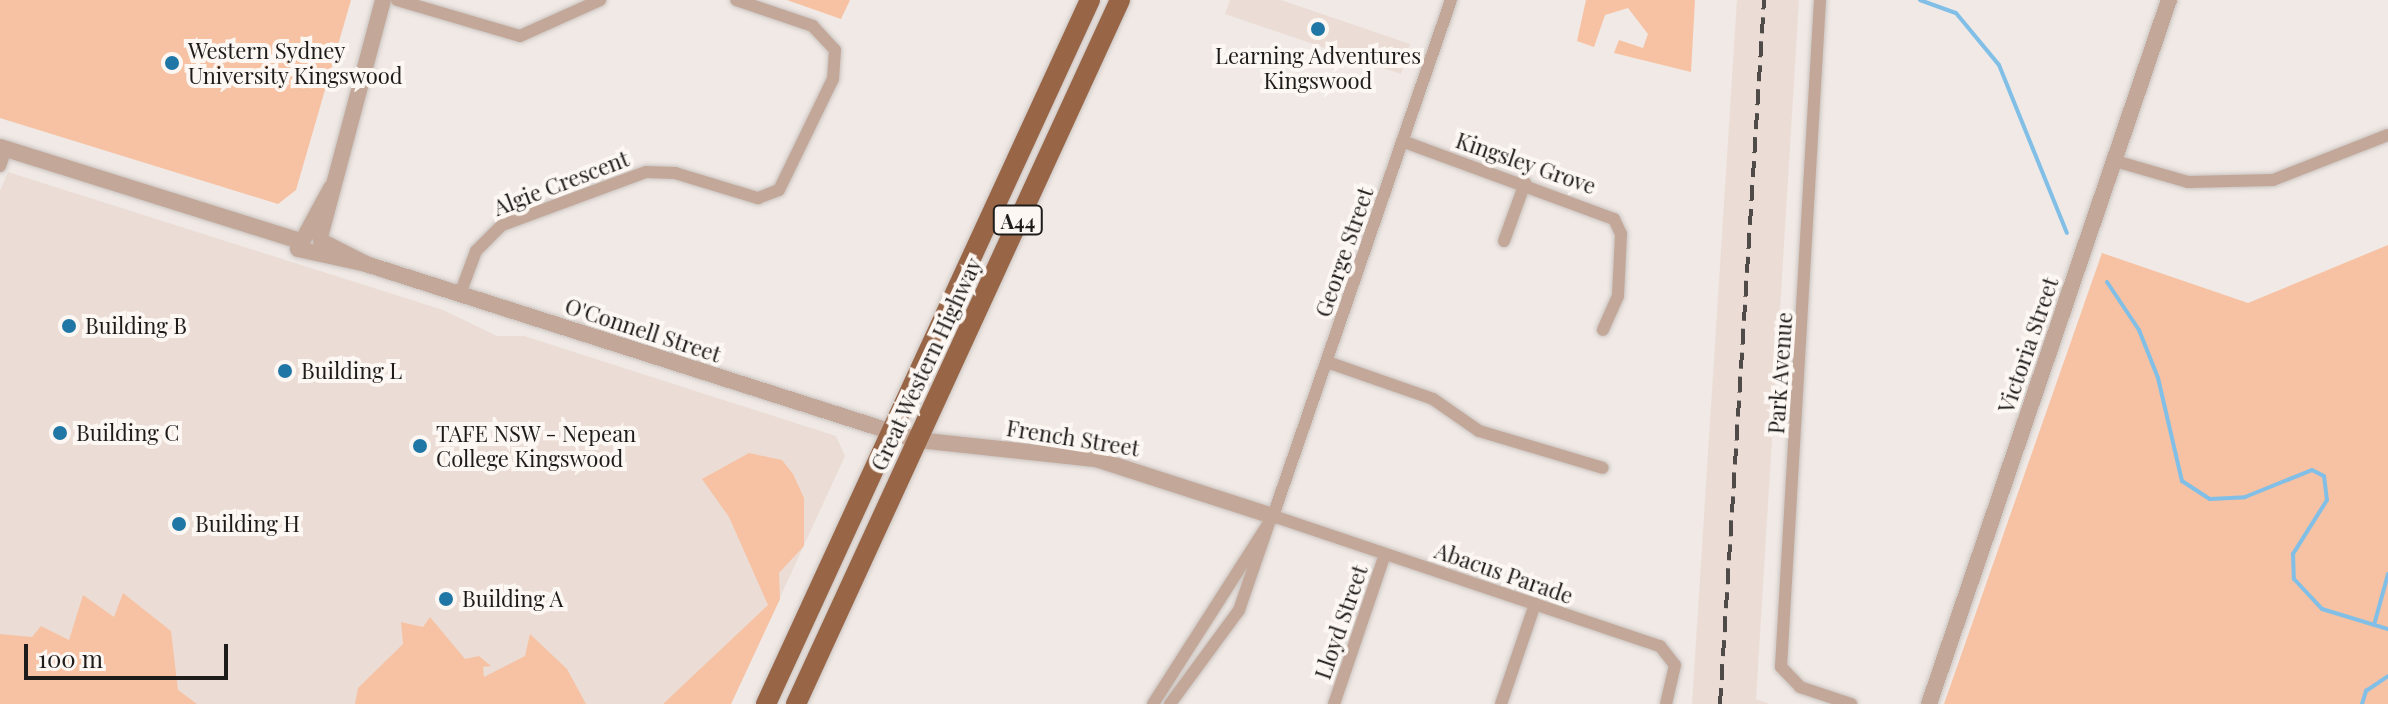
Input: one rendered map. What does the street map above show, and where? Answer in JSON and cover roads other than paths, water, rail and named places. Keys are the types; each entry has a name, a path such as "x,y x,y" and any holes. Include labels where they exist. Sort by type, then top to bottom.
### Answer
{"highway":[{"name":"Great Western Highway","path":"796,704 905,436 1090,0"},
{"name":"Great Western Highway","path":"766,704 905,436 1120,0"}],"street":[{"path":"310,238 331,188 383,0"},
{"path":"397,0 520,36 600,0"},
{"name":"Algie Crescent","path":"460,294 476,251 502,225 646,172 675,173 758,198 779,190 833,79 835,50 813,26 736,0"},
{"name":"George Street","path":"1270,521 1451,0"},
{"name":"Park Avenue","path":"1820,0 1781,667 1800,687 1851,704"},
{"name":"Victoria Street","path":"1929,704 2169,0"},
{"path":"2115,161 2188,182 2273,180 2388,135"},
{"name":"Kingsley Grove","path":"1402,141 1525,183 1617,221 1618,296 1603,330"},
{"path":"0,166 3,148"},
{"name":"O'Connell Street","path":"3,148 310,238 366,264 905,436"},
{"path":"1504,241 1525,183"},
{"name":"O'Connell Street","path":"310,238 310,256 366,264"},
{"path":"1327,362 1433,399 1479,431 1603,468"},
{"name":"French Street","path":"905,436 1096,459 1270,521"},
{"path":"1153,704 1270,521"},
{"path":"1170,704 1239,610 1270,521"},
{"name":"Abacus Parade","path":"1270,521 1385,554 1667,651 1675,673 1666,704"},
{"name":"Lloyd Street","path":"1334,704 1385,554"},
{"path":"1501,704 1535,604"}],"waterway":[{"path":"1920,0 1956,13 1999,65 2067,233"},
{"path":"2107,282 2139,330 2158,378 2182,481 2210,499 2245,497 2312,470 2324,476 2327,500 2293,554 2294,579 2322,609 2388,629"},
{"path":"2374,625 2388,574"},
{"path":"2362,704 2366,691 2388,676"}],"railway":[{"path":"1720,704 1764,0"}],"place":[{"name":"Learning Adventures Kingswood","path":"1318,29"},
{"name":"Western Sydney University Kingswood","path":"172,63"},
{"name":"Building B","path":"69,326"},
{"name":"Building L","path":"285,371"},
{"name":"Building C","path":"60,433"},
{"name":"TAFE NSW - Nepean College Kingswood","path":"420,446"},
{"name":"Building H","path":"179,524"},
{"name":"Building A","path":"446,599"}]}
